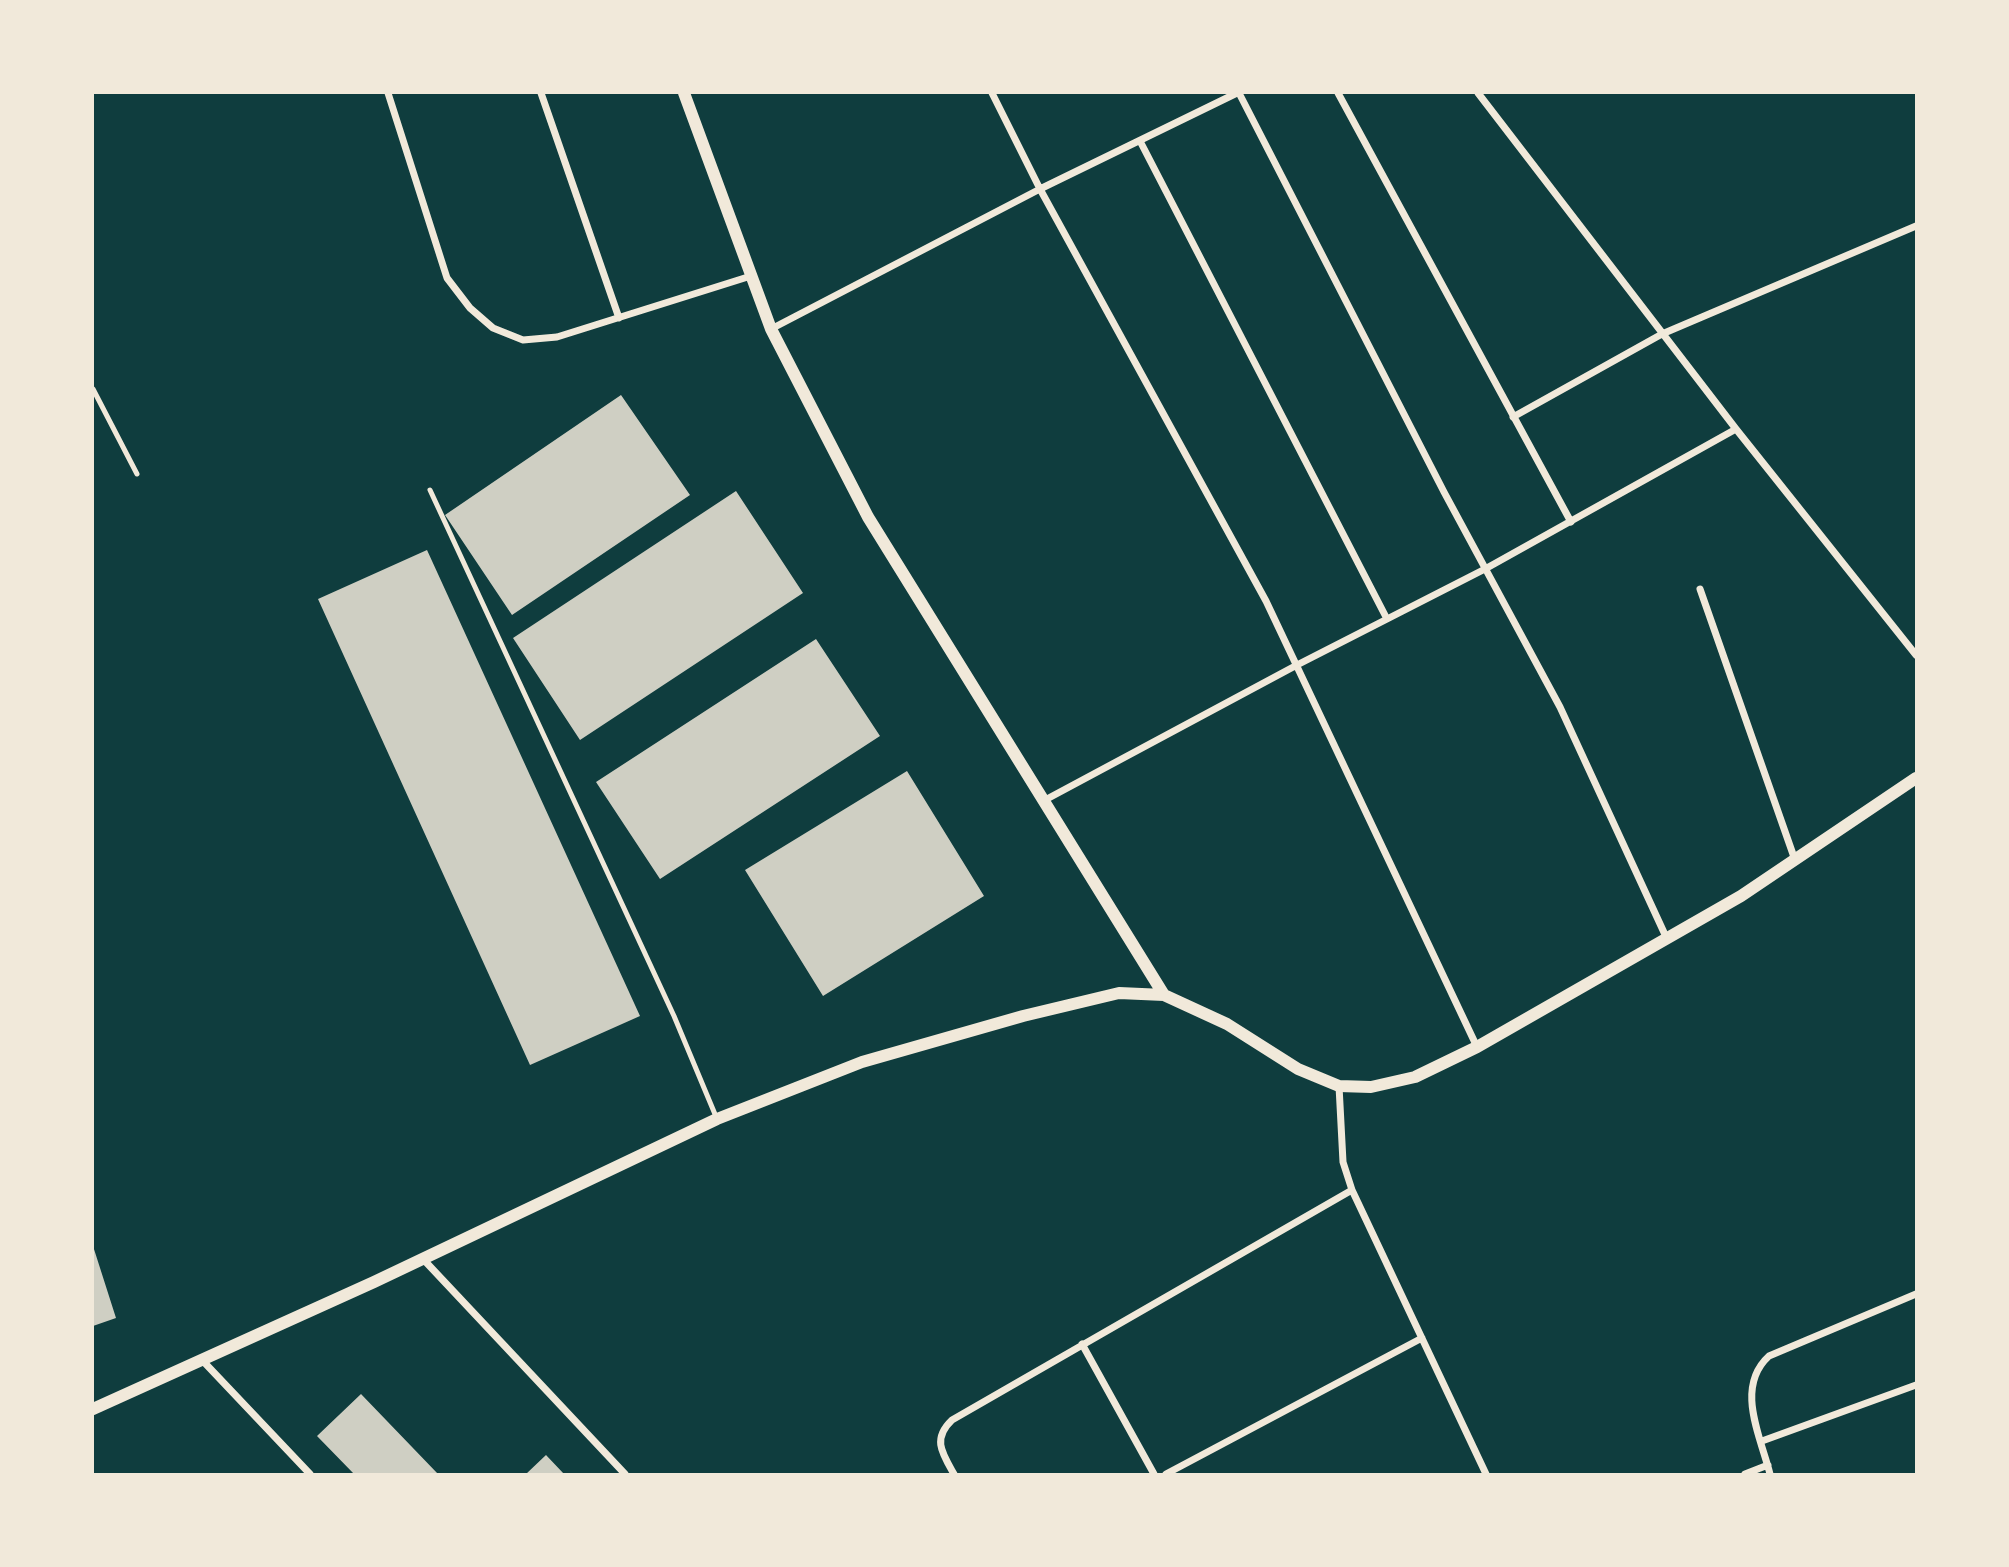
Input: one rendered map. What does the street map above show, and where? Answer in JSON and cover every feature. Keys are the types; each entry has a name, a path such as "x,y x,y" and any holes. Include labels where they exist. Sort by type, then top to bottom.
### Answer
{"street":[{"path":"388,93 447,278 470,308 493,328 523,340 557,337 751,275"},
{"path":"541,93 619,318"},
{"path":"684,93 771,329 868,517 1164,995"},
{"path":"992,93 1040,189 1260,590 1477,1047"},
{"path":"771,329 1040,189 1238,93 1485,569 1560,707 1667,939"},
{"path":"1338,93 1571,522"},
{"path":"1478,93 1736,429 1916,655"},
{"path":"1140,141 1387,619"},
{"path":"1513,417 1662,334 1916,226"},
{"path":"1045,800 1297,665 1485,569 1736,429"},
{"path":"1700,589 1795,860"},
{"path":"93,1409 423,1259 717,1119 862,1062 1023,1016 1119,993 1164,995 1227,1024 1297,1069 1339,1086 1371,1087 1415,1077 1477,1047 1667,939 1795,860 1916,778"},
{"path":"1339,1086 1343,1162 1352,1190 1486,1474"},
{"path":"954,1474 941,1451 939,1440 942,1429 952,1420 1352,1190"},
{"path":"423,1259 625,1474"},
{"path":"1770,1474 1750,1395 1757,1367 1769,1356 1916,1294"},
{"path":"1166,1474 1422,1338"},
{"path":"1082,1344 1154,1474"},
{"path":"202,1360 310,1474"},
{"path":"1762,1441 1916,1385"},
{"path":"1745,1474 1768,1465"}],"lane":[{"path":"93,390 137,474"},
{"path":"430,490 674,1016 717,1119"}],"building":[{"path":"621,395 690,495 512,615 445,515"},
{"path":"736,491 803,593 580,740 513,638"},
{"path":"427,550 640,1016 530,1065 318,599"},
{"path":"816,639 880,736 660,879 596,782"},
{"path":"907,771 984,896 823,996 745,870"},
{"path":"93,1246 116,1318 93,1326"},
{"path":"361,1394 438,1474 354,1474 317,1436"},
{"path":"546,1455 564,1474 526,1474"}]}
